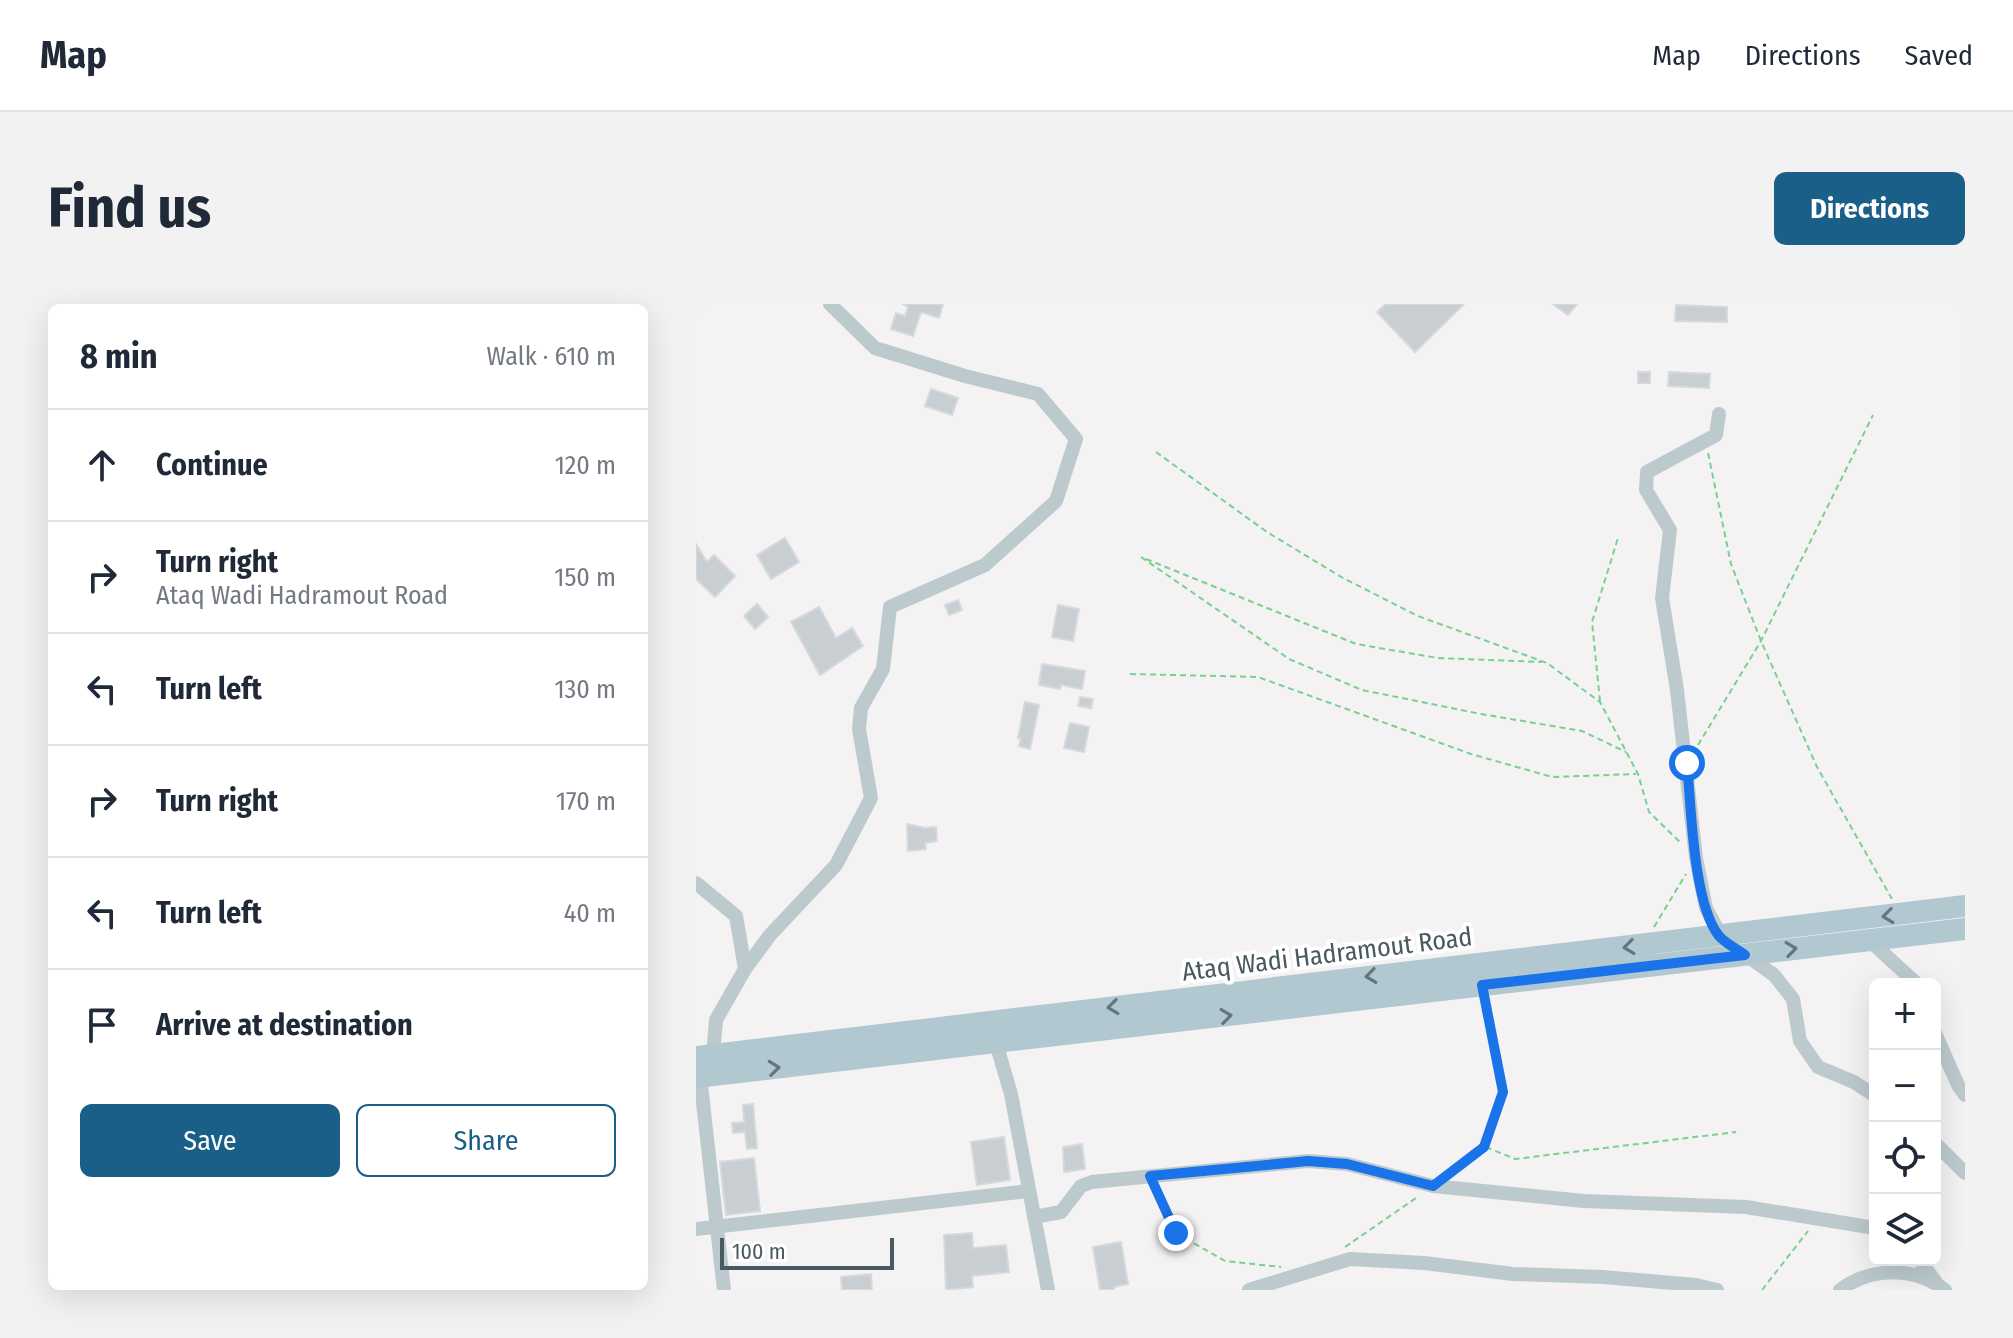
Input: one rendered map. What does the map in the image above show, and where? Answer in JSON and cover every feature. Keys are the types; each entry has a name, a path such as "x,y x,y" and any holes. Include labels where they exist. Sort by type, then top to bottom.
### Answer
{"main road":[{"name":"Ataq Wadi Hadramout Road","path":"701,1066 703,1069 709,1063 761,1050 1965,906"},
{"name":"Ataq Wadi Hadramout Road","path":"701,1066 996,1043 1965,929"}],"street":[{"path":"724,1290 701,1066 716,1020 745,969 770,935 836,865 871,798 859,729 861,708 883,669 890,607 985,565 1056,501 1076,439 1038,394 965,376 875,348 830,304"},
{"path":"1719,414 1716,435 1647,472 1646,490 1670,530 1662,598 1687,763 1696,858 1706,908 1719,936 1774,975 1793,999 1800,1041 1818,1067 1869,1092"},
{"path":"696,883 736,916 745,969"},
{"path":"1869,940 1910,978"},
{"path":"996,1043 1011,1094 1048,1290"},
{"path":"1941,1047 1965,1095"},
{"path":"1941,1149 1965,1173"},
{"path":"1034,1217 1061,1212 1081,1186 1092,1182 1308,1161 1347,1164 1433,1186 1584,1201 1746,1207 1816,1221 1869,1227"},
{"path":"696,1229 1029,1191"},
{"path":"1249,1290 1350,1259 1424,1263 1513,1274 1603,1277 1696,1285 1717,1290"},
{"path":"1924,1266 1942,1288"},
{"path":"1840,1290 1850,1282 1879,1273 1912,1272 1942,1288"}],"path":[{"path":"1687,763 1761,641 1873,415"},
{"path":"1705,440 1731,564 1761,641 1817,767 1900,914"},
{"path":"1156,452 1267,532 1343,578 1418,616 1547,663 1600,702"},
{"path":"1618,538 1592,622 1600,702 1638,774 1649,812 1696,858 1643,945"},
{"path":"1547,663 1438,658 1356,644 1141,557 1289,659 1362,690 1582,731 1627,752"},
{"path":"1130,674 1258,677 1471,754 1552,777 1638,774"},
{"path":"1335,1253 1484,1147 1503,1092 1482,985"},
{"path":"1484,1147 1515,1159 1736,1132"},
{"path":"1150,1176 1176,1233 1225,1261 1282,1267"},
{"path":"1762,1290 1816,1221"}],"building":[{"path":"903,304 943,304 939,318 921,312 913,336 891,329 896,313 905,316 908,307"},
{"path":"1386,304 1464,304 1415,352 1377,312"},
{"path":"1553,304 1577,304 1568,315"},
{"path":"1676,305 1727,307 1727,322 1675,321"},
{"path":"1638,372 1650,372 1650,383 1638,383"},
{"path":"1669,372 1710,374 1709,388 1668,386"},
{"path":"931,389 958,398 952,415 925,406"},
{"path":"785,538 799,562 771,579 757,555"},
{"path":"696,544 707,562 714,555 735,576 715,597 696,579"},
{"path":"958,600 962,610 949,615 945,605"},
{"path":"757,604 768,617 755,629 744,616"},
{"path":"1058,605 1079,609 1073,641 1052,637"},
{"path":"819,607 836,638 852,628 863,646 820,675 791,622"},
{"path":"1042,664 1085,671 1082,689 1039,685"},
{"path":"1080,697 1093,699 1091,708 1078,706"},
{"path":"1025,702 1039,705 1030,749 1019,746 1021,738 1018,738"},
{"path":"1070,723 1089,727 1084,752 1064,748"},
{"path":"907,824 936,827 937,841 925,843 926,849 908,851"},
{"path":"753,1104 757,1148 747,1149 745,1132 733,1133 732,1123 744,1122 743,1105"},
{"path":"1004,1137 1010,1180 977,1185 971,1142"},
{"path":"1082,1144 1085,1169 1064,1172 1063,1147"},
{"path":"754,1158 760,1211 726,1215 720,1162"},
{"path":"972,1233 973,1248 1006,1245 1009,1272 972,1276 973,1287 946,1290 944,1235"},
{"path":"1121,1242 1128,1284 1114,1287 1114,1290 1100,1290 1093,1247"},
{"path":"871,1274 872,1290 842,1290 841,1277"}],"route":[{"path":"1176,1233 1150,1176 1308,1161 1347,1164 1433,1186 1484,1147 1503,1092 1482,985 1745,955 1719,936 1706,908 1696,858 1687,763"}]}
